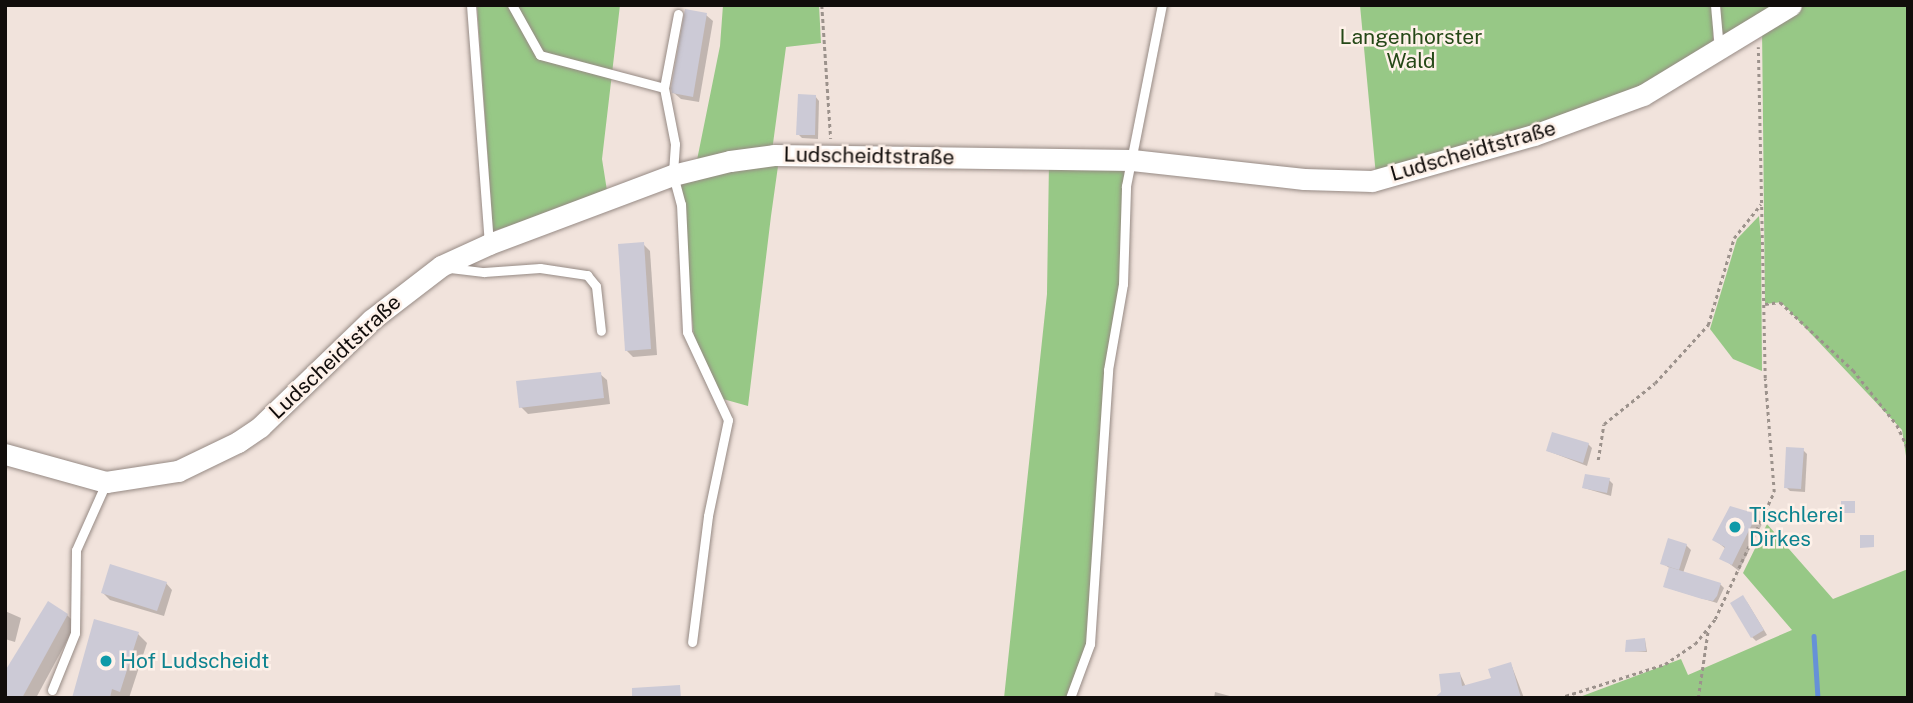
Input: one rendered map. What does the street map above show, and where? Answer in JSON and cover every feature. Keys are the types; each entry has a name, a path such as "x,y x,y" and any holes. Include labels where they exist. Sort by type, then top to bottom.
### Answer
{"street":[{"name":"Ludscheidtstraße","path":"5,454 106,482 177,471 238,442 278,411 371,320 441,266 489,244 673,175 751,156 832,156 1132,160 1304,179 1372,181 1588,117 1643,95 1791,5"}],"lane":[{"path":"471,5 489,244"},
{"path":"512,5 540,55 664,88"},
{"path":"1070,698 1090,644 1106,391 1123,284 1126,186 1161,5"},
{"path":"1715,5 1719,49"},
{"path":"678,14 664,88 675,144 673,175 681,204 687,332 728,420 708,516 692,642"},
{"path":"441,266 484,272 540,268 587,275 596,286 601,331"},
{"path":"52,690 75,633 76,550 106,482"}],"path":[{"path":"822,5 832,156"},
{"path":"1698,698 1708,630 1773,492 1756,26"},
{"path":"1598,460 1604,424 1655,383 1708,325 1734,238 1762,204"},
{"path":"1765,304 1780,302 1853,370 1897,425 1908,449"},
{"path":"1559,698 1665,664 1680,657 1708,630"}],"green space":[{"path":"477,5 620,5 602,159 608,197 493,231"},
{"path":"723,5 819,5 821,43 786,47 772,151 696,165 720,46"},
{"name":"Langenhorster Wald","path":"1360,5 1713,5 1713,44 1641,90 1376,176"},
{"path":"1720,5 1780,5 1721,40"},
{"path":"1798,5 1908,5 1908,469 1902,430 1781,302 1765,304 1762,28"},
{"path":"779,159 748,406 723,399 695,347 678,179"},
{"path":"1049,161 1125,162 1120,284 1087,644 1066,698 1004,698 1047,294"},
{"path":"1759,216 1762,371 1733,359 1710,329 1737,239"},
{"path":"1767,524 1833,599 1908,569 1908,698 1577,698 1681,659 1688,675 1792,630 1743,573"}],"building":[{"path":"685,9 707,13 693,97 672,93 671,88"},
{"path":"798,94 816,95 815,135 796,135"},
{"path":"644,242 651,349 625,351 618,244"},
{"path":"601,372 604,398 519,408 516,381"},
{"path":"1552,432 1589,443 1583,463 1546,451"},
{"path":"1786,447 1804,448 1801,489 1784,488"},
{"path":"1585,474 1610,478 1607,493 1582,488"},
{"path":"1841,501 1855,501 1855,513 1841,513"},
{"name":"Tischlerei Dirkes","path":"1730,506 1757,514 1732,565 1719,559 1725,547 1712,540"},
{"path":"1860,535 1874,535 1874,547 1860,548"},
{"path":"1668,538 1687,544 1679,570 1660,564"},
{"path":"110,564 167,582 157,611 101,593"},
{"path":"1669,567 1721,583 1717,596 1713,601 1663,587"},
{"path":"1743,595 1764,630 1751,638 1730,603"},
{"path":"48,601 68,614 22,698 5,698 5,671"},
{"name":"Hof Ludscheidt","path":"94,619 139,632 120,692 112,689 110,698 72,698"},
{"path":"1645,638 1646,651 1625,652 1626,640"},
{"path":"1511,662 1521,698 1434,698 1441,692 1439,674 1460,672 1462,686 1491,678 1488,669"},
{"path":"680,685 681,698 632,698 632,688"}],"waterway":[{"path":"1814,636 1818,698"}],"place":[{"name":"Tischlerei Dirkes","path":"1735,527"},
{"name":"Hof Ludscheidt","path":"106,661"}]}
